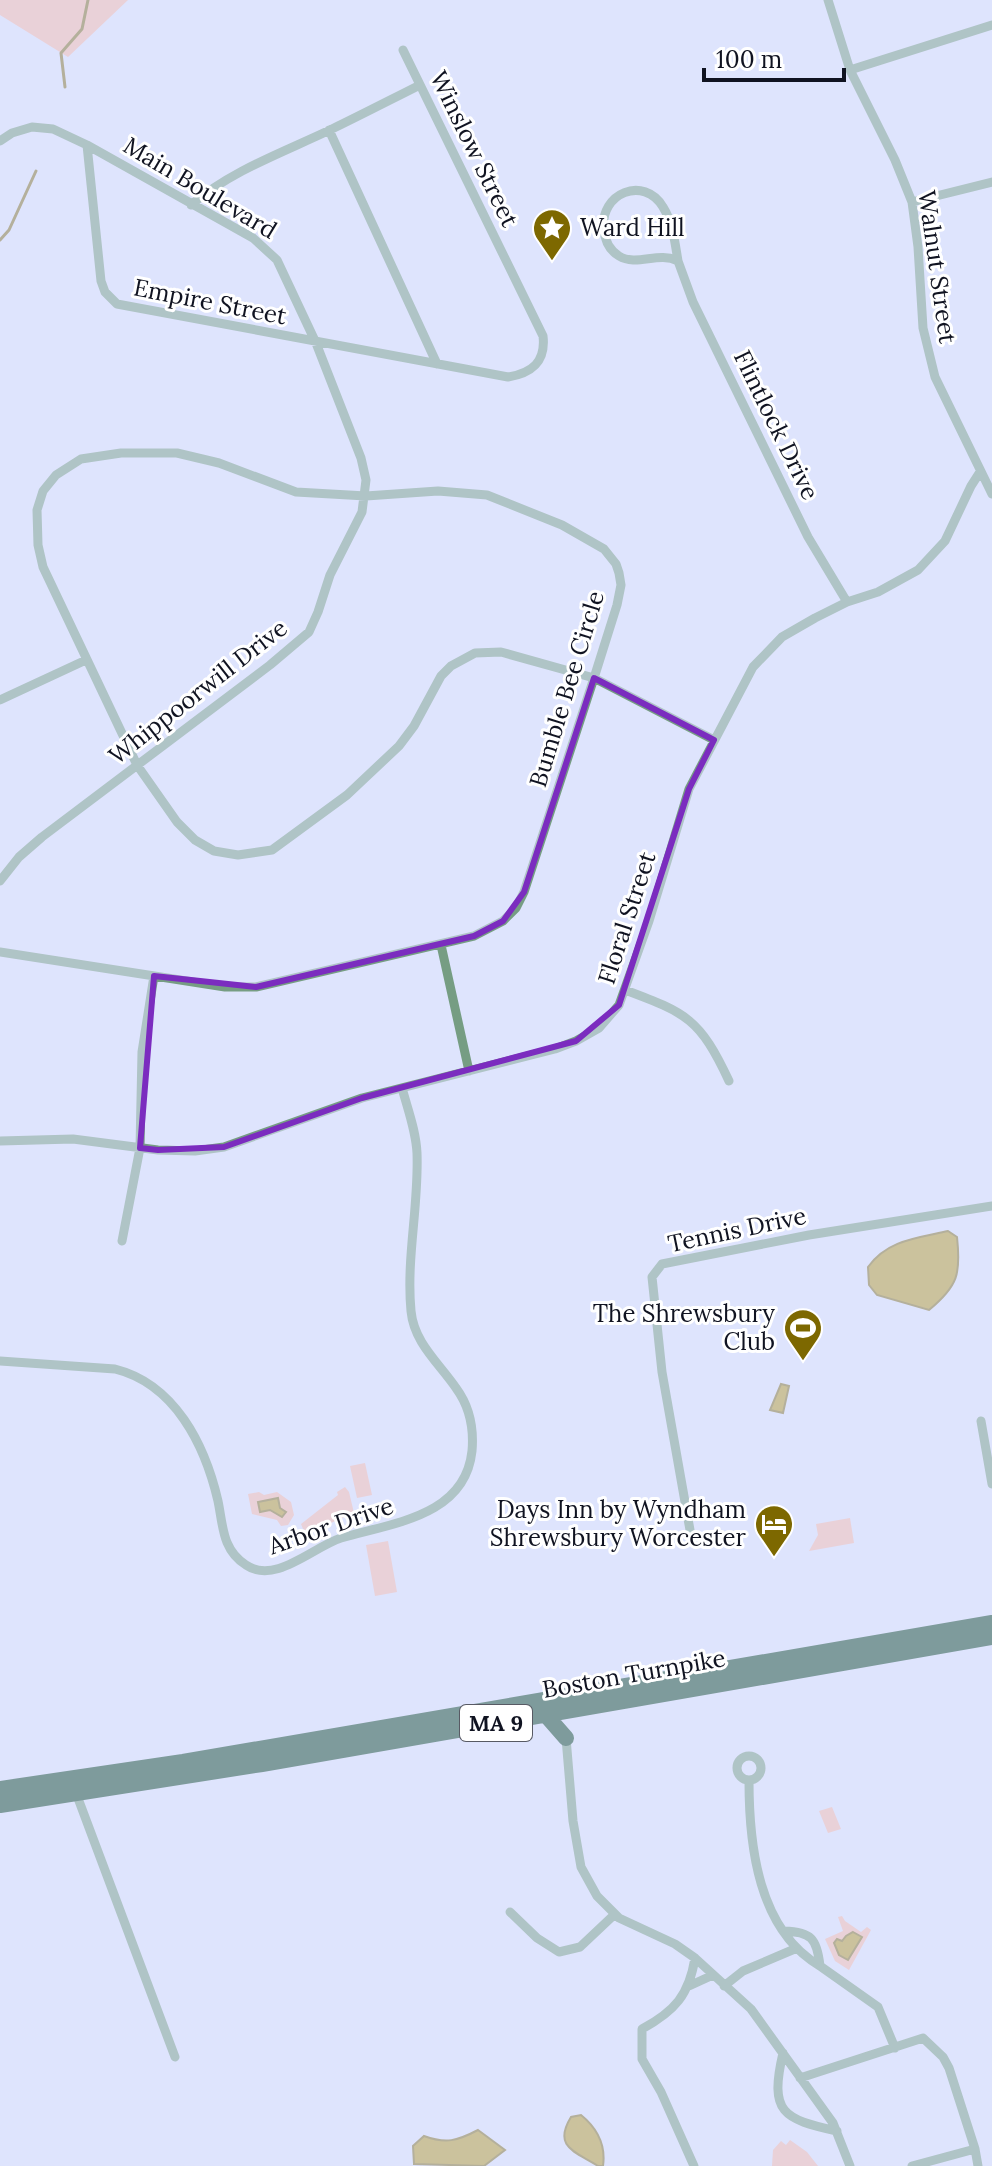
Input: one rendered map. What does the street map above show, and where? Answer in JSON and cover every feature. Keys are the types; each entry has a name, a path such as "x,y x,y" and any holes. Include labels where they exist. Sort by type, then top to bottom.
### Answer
{"highway":[{"name":"Boston Turnpike","path":"0,1789 183,1762 992,1623"},
{"name":"Boston Turnpike","path":"0,1805 262,1764 992,1637"},
{"path":"566,1738 575,1709"},
{"path":"545,1714 566,1738"}],"street":[{"name":"Walnut Street","path":"828,0 850,70 895,160 912,202 923,328 930,363 951,414 992,494"},
{"path":"850,70 992,25"},
{"name":"Winslow Street","path":"316,343 508,377 522,375 538,364 544,343 403,50"},
{"path":"191,205 207,191 278,152 420,85"},
{"name":"Main Boulevard","path":"0,141 19,131 45,127 87,145 253,238 272,254 316,343 361,458 366,496"},
{"path":"329,130 437,364"},
{"name":"Empire Street","path":"87,145 101,281 109,298 130,308 316,343"},
{"path":"912,202 992,182"},
{"name":"Flintlock Drive","path":"678,261 666,256 629,260 612,251 604,238 603,223 607,206 612,200 634,191 651,195 661,203 693,302 808,537 847,602"},
{"name":"Bumble Bee Circle","path":"0,952 225,987 256,987 441,945 488,931 516,908 594,678 621,585 616,564 604,549 562,525 487,495 438,491 366,496 296,492 219,463 177,453 121,453 72,463 56,475 43,491 37,510 36,525 43,567 137,765 177,822 206,847 238,855 268,852 347,795 390,756 414,726 441,676 451,666 475,653 510,654 594,678 714,740"},
{"name":"Floral Street","path":"0,1141 73,1139 195,1151 224,1147 362,1098 576,1041 599,1028 614,1013 625,990 689,789 759,659 782,637 847,602 890,586 918,570 945,541 980,472"},
{"name":"Whippoorwill Drive","path":"0,881 19,857 42,837 270,665 309,632 330,575 359,522 366,496"},
{"path":"0,700 86,660"},
{"path":"441,945 469,1071"},
{"path":"122,1241 140,1148 142,1052 154,976"},
{"path":"625,990 669,1006 690,1019 708,1042 729,1081"},
{"name":"Arbor Drive","path":"0,1361 115,1369 150,1383 177,1409 194,1436 214,1484 227,1545 244,1564 257,1570 272,1570 292,1563 335,1540 397,1524 424,1514 447,1500 468,1470 472,1426 468,1409 456,1387 422,1344 411,1315 410,1273 417,1195 417,1153 402,1088"},
{"name":"Tennis Drive","path":"690,1530 655,1317 652,1277 662,1264 809,1235 992,1206"},
{"path":"981,1421 992,1484"},
{"path":"566,1738 573,1821 581,1867 597,1896 615,1914 675,1944 695,1958 751,2009 837,2131 850,2166"},
{"path":"749,1781 749,1807 759,1877 770,1907 797,1948 878,2007 895,2048"},
{"path":"76,1793 175,2057"},
{"path":"510,1912 537,1938 559,1952 580,1947 615,1914"},
{"path":"784,1931 809,1936 816,1945 820,1966"},
{"path":"724,1986 743,1971 797,1948"},
{"path":"694,2166 661,2092 642,2059 641,2046 642,2029 668,2013 689,1986 695,1958"},
{"path":"689,1986 713,1975"},
{"path":"800,2078 923,2038 943,2057 978,2166"},
{"path":"783,2053 778,2082 783,2109 795,2120 837,2131"},
{"path":"912,2166 975,2149"}],"highlighted area":[{"path":"594,678 714,740 689,789 619,1005 576,1041 362,1098 224,1147 140,1148 154,976 256,987 474,936 503,921 524,892"}],"shaded area":[{"path":"0,0 128,0 68,57 0,15"},
{"path":"948,1231 957,1237 958,1270 952,1286 929,1310 877,1295 869,1285 868,1267 884,1251 914,1238"},
{"path":"781,1384 789,1386 783,1413 770,1410"},
{"path":"365,1463 372,1495 357,1498 350,1466"},
{"path":"345,1487 354,1513 310,1532 303,1529 301,1524"},
{"path":"259,1492 264,1495 277,1492 291,1502 294,1515 288,1525 281,1526 277,1520 252,1514 248,1494"},
{"path":"278,1498 280,1508 286,1512 282,1517 270,1510 260,1512 258,1502"},
{"path":"850,1518 854,1543 809,1551 818,1535 816,1524"},
{"path":"388,1541 397,1592 375,1596 366,1545"},
{"path":"832,1807 841,1829 828,1833 819,1811"},
{"path":"842,1916 861,1932 867,1927 871,1930 849,1970 835,1961 825,1939 843,1931 838,1917"},
{"path":"853,1932 862,1937 848,1960 839,1955 834,1943"},
{"path":"581,2115 599,2138 603,2166 575,2153 566,2142 564,2136 571,2117"},
{"path":"478,2130 505,2150 484,2166 414,2164 413,2146 424,2136 451,2140"},
{"path":"790,2140 807,2152 818,2166 772,2166 773,2150 781,2141 786,2145"}],"waterway":[{"path":"65,87 61,53 82,29 88,0"},
{"path":"0,240 9,230 36,171"}],"place":[{"name":"Ward Hill","path":"552,262"},
{"name":"The Shrewsbury Club","path":"803,1362"},
{"name":"Days Inn by Wyndham Shrewsbury Worcester","path":"774,1558"}]}
